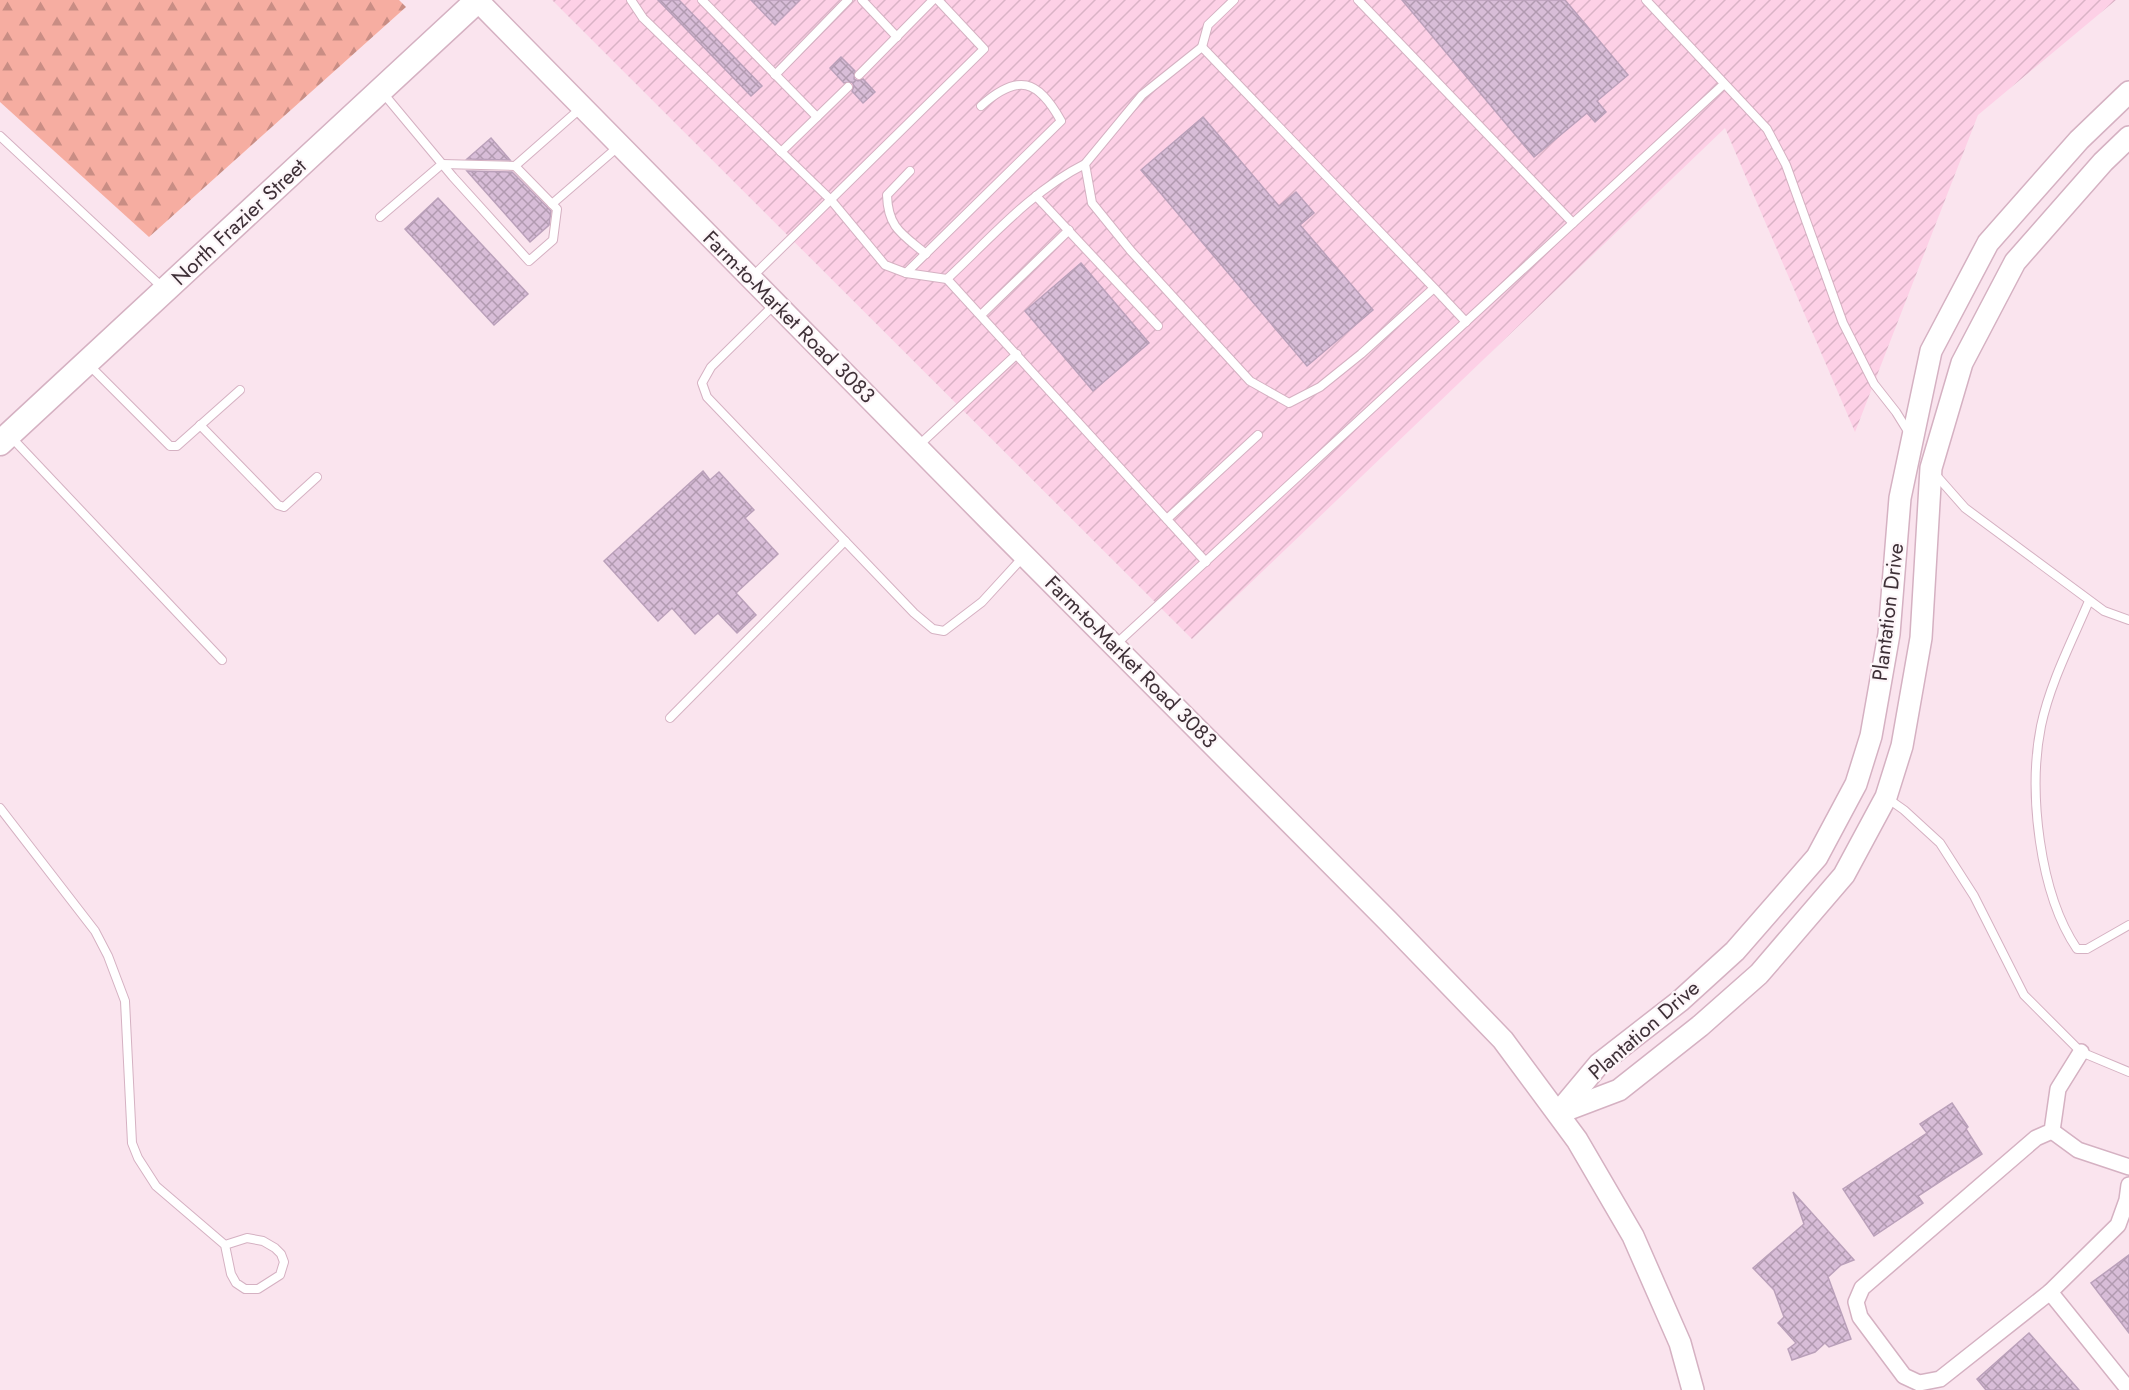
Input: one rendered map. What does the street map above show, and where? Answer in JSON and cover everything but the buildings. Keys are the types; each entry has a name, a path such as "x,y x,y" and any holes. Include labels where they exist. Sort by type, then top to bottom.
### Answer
{"main road":[{"name":"North Frazier Street","path":"4,439 477,0"}],"street":[{"name":"Farm-to-Market Road 3083","path":"477,0 917,447 1116,645 1503,1040 1577,1140 1633,1236 1680,1343 1693,1390"},
{"name":"Plantation Drive","path":"1558,1113 1599,1064 1680,1001 1735,951 1817,857 1856,784 1871,736 1889,634 1900,498 1916,444 1931,351 1988,243 2079,140 2129,92"},
{"name":"Plantation Drive","path":"1558,1113 1619,1090 1700,1026 1759,974 1844,875 1886,797 1902,746 1921,638 1928,464 1962,363 2015,262 2103,162 2129,137"},
{"path":"1856,784 1886,797"},
{"path":"2052,1131 2058,1089 2081,1052"},
{"path":"2052,1131 2078,1150 2129,1167"},
{"path":"2052,1131 2036,1138 1862,1288 1856,1302 1860,1317 1904,1376 1919,1383 1940,1379 2050,1292 2126,1216 2129,1185"},
{"path":"2050,1292 2129,1390"}],"lane":[{"path":"631,0 643,18 831,200 885,265 906,273 947,279 1206,562"},
{"path":"702,0 817,117"},
{"path":"775,75 848,0"},
{"path":"862,0 897,37"},
{"path":"859,75 933,0"},
{"path":"751,278 984,49 938,0"},
{"path":"947,279 1036,196 1060,176 1084,164 1142,95 1202,47 1208,25 1234,0"},
{"path":"1358,0 1573,223"},
{"path":"1646,0 1767,129 1786,165 1843,323 1874,384 1896,412 1916,444"},
{"path":"1202,47 1466,322"},
{"path":"906,273 1061,121 1050,101 1030,86 1016,83 981,106"},
{"path":"1116,645 1725,84"},
{"path":"781,152 848,87"},
{"path":"381,90 442,164 529,261 553,240 557,209 515,166"},
{"path":"380,217 442,164 515,166 582,107"},
{"path":"0,136 165,290"},
{"path":"552,204 620,146"},
{"path":"1084,164 1092,203 1131,251 1250,381 1289,403 1320,387 1361,354 1434,288"},
{"path":"910,171 887,195 888,213 899,231 926,254"},
{"path":"1036,196 1158,326"},
{"path":"981,315 1069,230"},
{"path":"776,304 711,367 702,383 707,397 914,612 933,628 944,631 982,602 1025,555"},
{"path":"917,447 1017,354"},
{"path":"87,363 170,446 177,446 240,390"},
{"path":"200,425 278,505 284,507 317,477"},
{"path":"1167,519 1258,435"},
{"path":"4,439 222,660"},
{"path":"1928,464 1965,508 2103,611 2129,620"},
{"path":"670,718 845,541"},
{"path":"2089,601 2067,653 2042,725 2037,790 2039,830 2044,865 2068,937 2076,949 2087,949 2129,925"},
{"path":"1886,797 1940,843 1974,896 2024,995 2081,1052 2129,1072"},
{"path":"0,808 95,931 108,956 125,1002 132,1143 138,1158 156,1186 225,1245 231,1274 236,1283 246,1289 258,1289 280,1275 284,1262 281,1254 263,1240 247,1238 225,1245"}],"shaded area":[{"path":"552,0 2116,0 1978,115 1855,432 1725,128 1192,639"}],"green space":[{"path":"0,0 399,0 406,7 149,237 0,102"}]}
